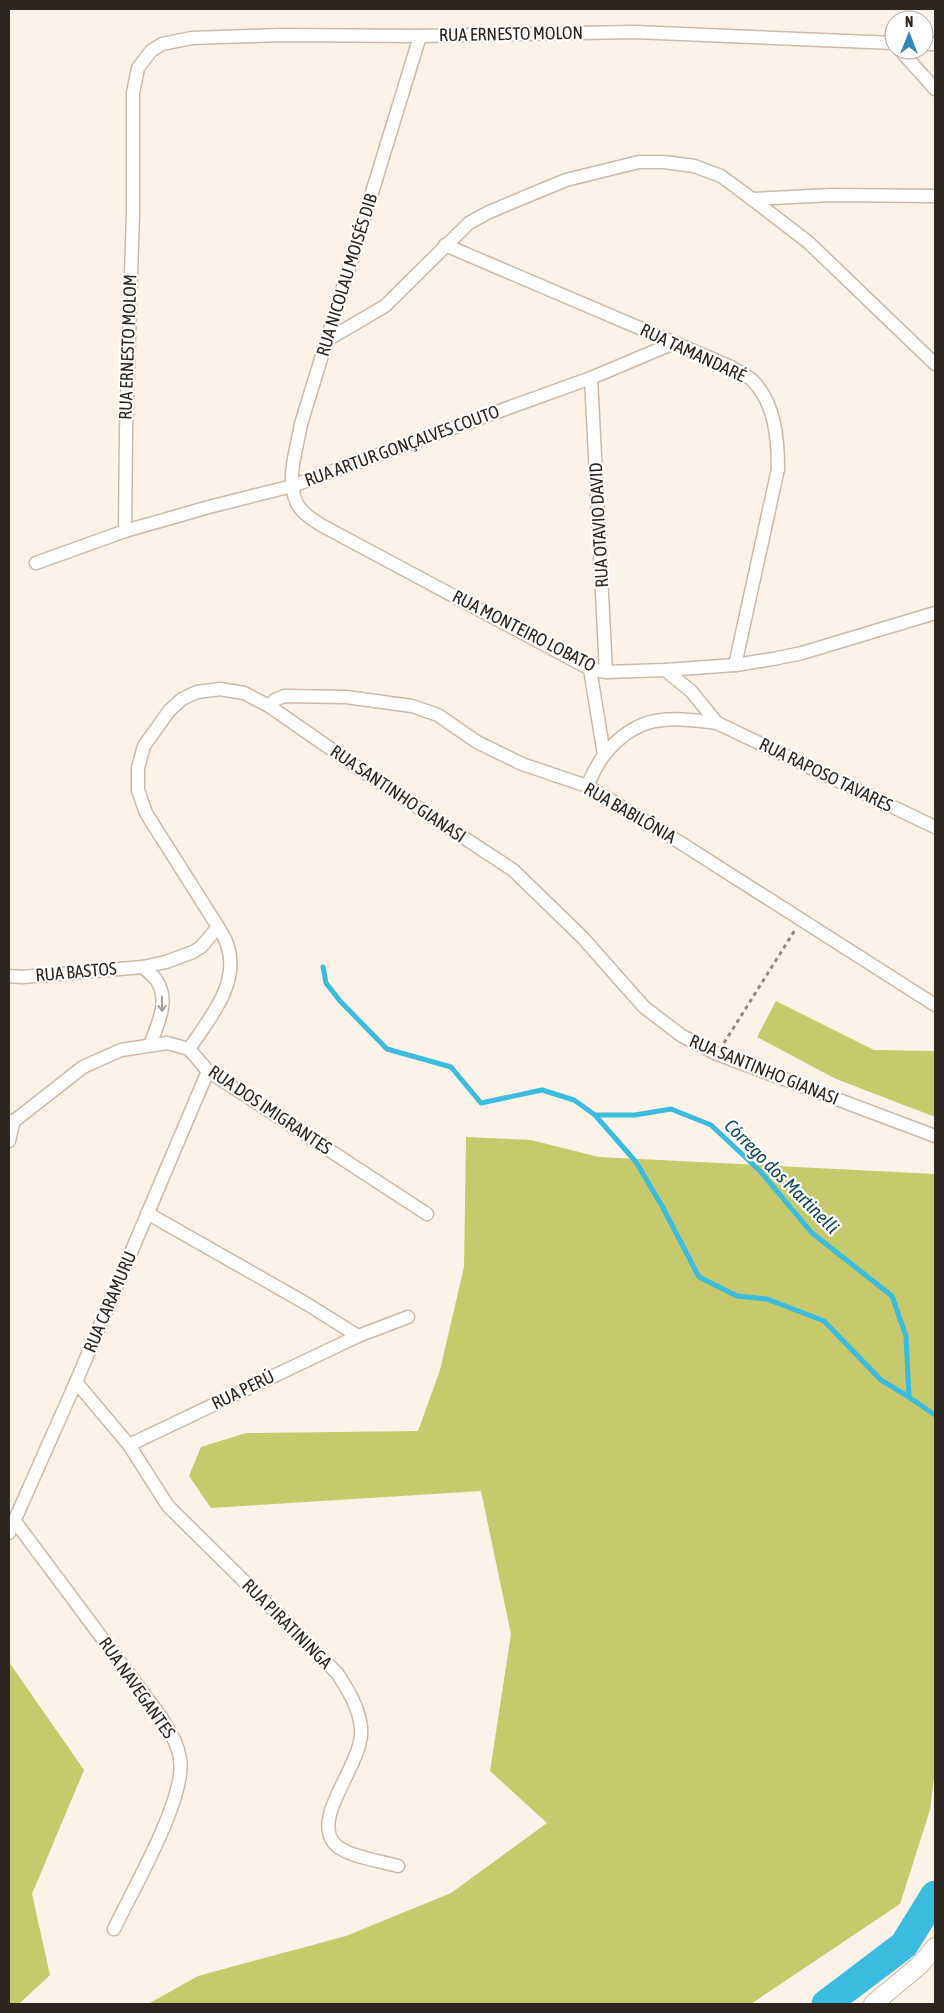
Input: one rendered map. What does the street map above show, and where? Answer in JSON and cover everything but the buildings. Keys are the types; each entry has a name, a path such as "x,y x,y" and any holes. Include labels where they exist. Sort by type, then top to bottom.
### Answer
{"street":[{"name":"RUA ERNESTO MOLON","path":"138,68 151,51 162,44 192,38 280,35 420,36 635,32 884,43"},
{"name":"RUA NICOLAU MOISÉS DIB","path":"305,514 296,502 292,486 293,463 301,424 420,36"},
{"path":"909,60 935,89"},
{"name":"RUA ERNESTO MOLOM","path":"125,531 126,430 133,213 133,93 138,68"},
{"path":"327,340 385,306 469,223 488,212 566,180 640,162 664,162 694,166 721,176 752,199 808,242 935,364"},
{"path":"752,199 832,195 935,196"},
{"name":"RUA TAMANDARÉ","path":"445,245 731,367 751,379 769,407 776,429 778,469 735,665"},
{"name":"RUA ARTUR GONÇALVES COUTO","path":"125,531 292,486 591,378 674,343"},
{"name":"RUA OTAVIO DAVID","path":"591,378 606,672"},
{"name":"RUA MONTEIRO LOBATO","path":"305,514 321,525 590,669 606,672 735,665 802,653 935,612"},
{"path":"36,563 125,531"},
{"path":"590,669 604,755"},
{"name":"RUA RAPOSO TAVARES","path":"665,670 691,691 717,723"},
{"name":"RUA SANTINHO GIANASI","path":"189,1049 223,995 230,974 230,958 227,944 218,927 146,813 138,790 138,768 144,746 156,727 182,699 197,692 220,689 244,693 269,706 367,774 513,870 583,938 644,1007 682,1036 717,1054 935,1136"},
{"name":"RUA BABILÔNIA","path":"269,706 275,700 284,696 346,697 412,706 438,715 476,742 514,761 586,786 935,1005"},
{"name":"RUA RAPOSO TAVARES","path":"586,786 604,755 641,723 666,718 717,723 935,828"},
{"name":"RUA BASTOS","path":"9,976 22,977 143,967 166,962 193,952 208,940 218,927"},
{"path":"143,967 157,981 162,994 162,1013 150,1045"},
{"path":"9,1141 14,1118 83,1067 121,1050 150,1045 167,1043 189,1049"},
{"name":"RUA DOS IMIGRANTES","path":"189,1049 208,1070 427,1214"},
{"name":"RUA CARAMURU","path":"9,1532 76,1382 208,1070"},
{"path":"147,1213 307,1304 358,1336"},
{"name":"RUA PERÚ","path":"129,1445 358,1336 408,1317"},
{"name":"RUA PIRATININGA","path":"76,1382 129,1445 168,1506 337,1673 347,1688 356,1706 362,1730 357,1755 328,1820 328,1834 334,1844 346,1852 398,1866"},
{"name":"RUA NAVEGANTES","path":"14,1520 161,1717 175,1740 180,1760 180,1781 164,1825 114,1929"},
{"path":"874,2004 921,1964 935,1947"}],"path":[{"path":"717,1054 802,920"}],"green space":[{"path":"776,1001 874,1050 935,1051 935,1117 836,1079 757,1037"},
{"path":"466,1137 531,1140 599,1157 935,1174 935,1769 930,1810 900,1904 751,2004 148,2004 198,1976 346,1936 451,1893 547,1823 490,1771 511,1634 481,1491 211,1508 189,1476 201,1447 246,1433 418,1431 440,1370 464,1267"},
{"path":"9,1662 84,1770 32,1894 50,1975 19,2004 9,2004"}],"waterway":[{"name":"Córrego dos Martinelli","path":"323,967 326,983 340,1001 387,1049 451,1067 481,1103 542,1090 574,1100 595,1115 635,1115 671,1109 711,1125 760,1171 812,1233 892,1296 906,1336 909,1397 935,1415"},
{"name":"Córrego dos Martinelli","path":"595,1115 636,1162 662,1206 699,1277 737,1296 767,1299 824,1321 881,1380 909,1397"},
{"path":"826,2004 904,1945 935,1895"}]}
